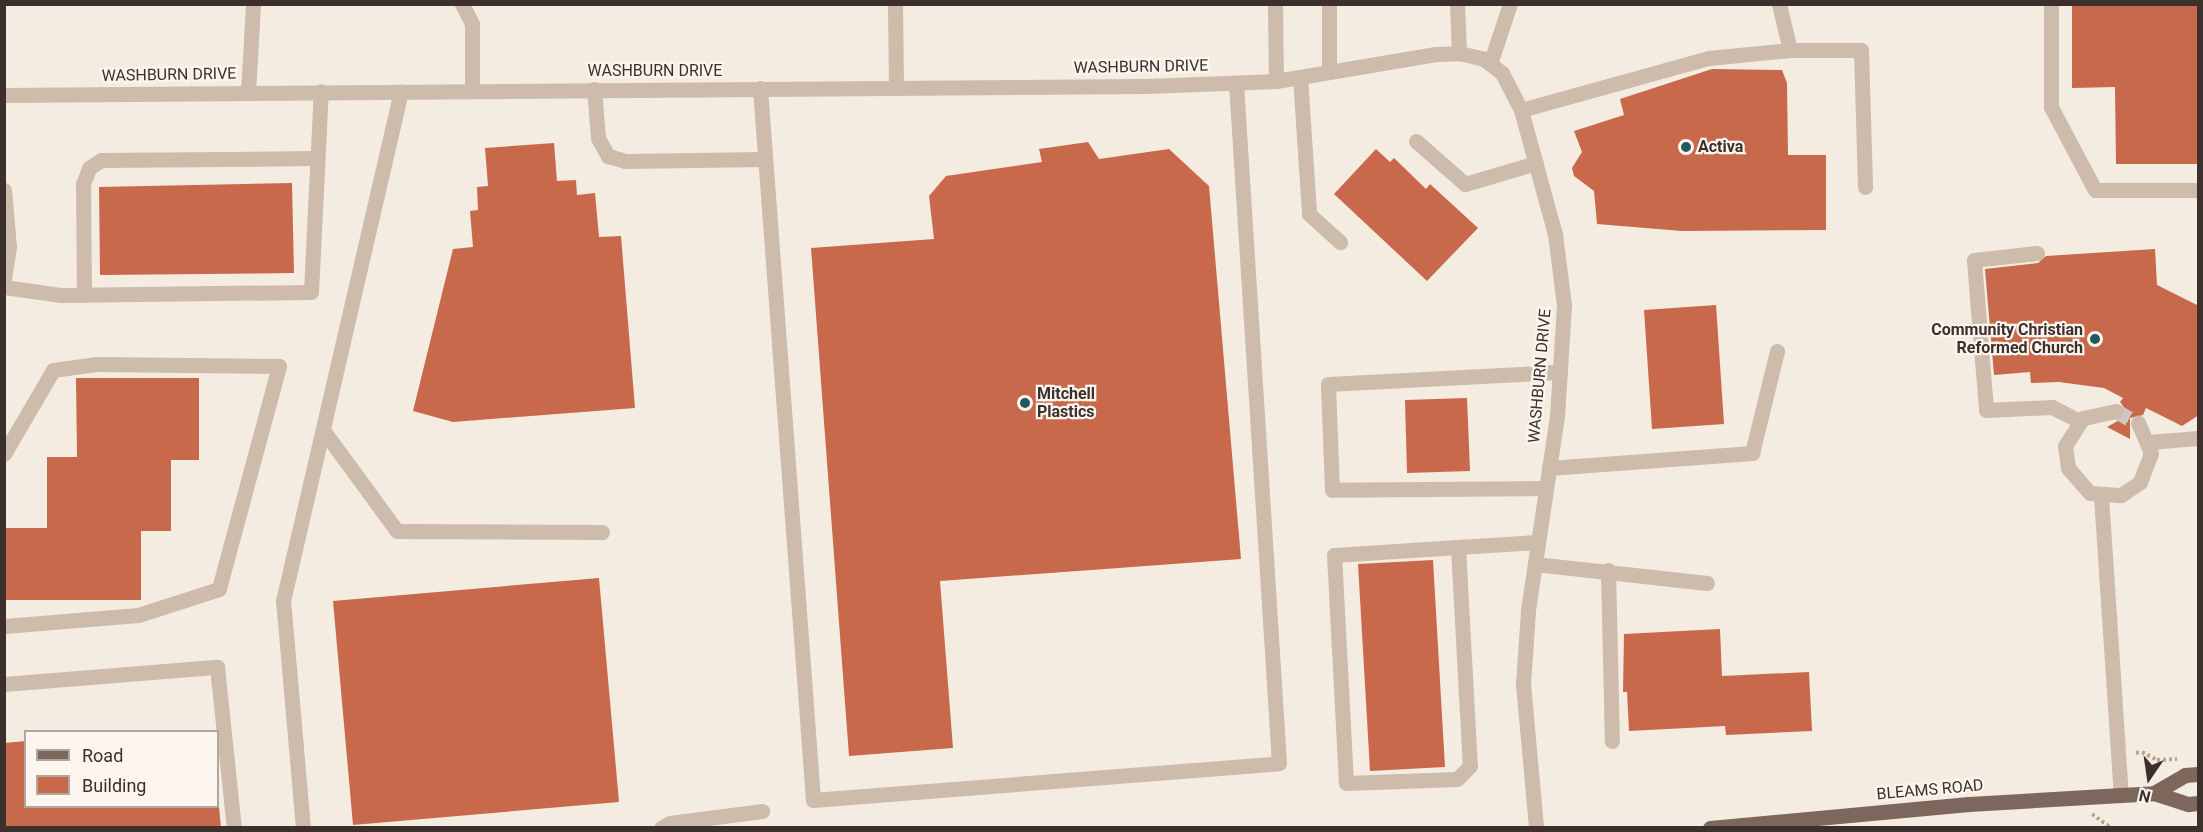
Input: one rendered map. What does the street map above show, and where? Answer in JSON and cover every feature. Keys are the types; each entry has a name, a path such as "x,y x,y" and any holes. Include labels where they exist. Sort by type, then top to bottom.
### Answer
{"main road":[{"name":"BLEAMS ROAD","path":"2154,793 2186,776 2199,774"},
{"name":"BLEAMS ROAD","path":"1710,828 2154,793 2188,804 2199,803"}],"street":[{"path":"248,92 253,4"},
{"path":"462,4 472,24 472,90"},
{"path":"895,4 896,87"},
{"path":"1275,4 1276,81"},
{"path":"1329,4 1329,72"},
{"path":"1457,4 1459,53"},
{"path":"1490,64 1510,4"},
{"path":"1779,4 1790,50"},
{"path":"2050,4 2051,107 2095,190 2199,190"},
{"path":"1521,110 1709,58 1790,50 1861,50 1865,187"},
{"name":"WASHBURN DRIVE","path":"4,95 1236,83 1276,81 1459,53 1490,64 1502,73 1521,110 1555,234 1564,305 1550,468 1535,564 1523,684 1536,828"},
{"path":"1300,77 1309,214 1340,242"},
{"path":"760,88 813,800 1279,763 1236,83"},
{"path":"594,89 598,138 608,156 625,161 764,159"},
{"path":"4,287 84,295 311,292 321,91"},
{"path":"303,828 284,601 401,91"},
{"path":"1416,141 1465,184 1536,163"},
{"path":"84,295 83,184 89,168 101,160 318,158"},
{"path":"4,190 9,247 4,280"},
{"path":"2037,253 1974,260 1986,410 2052,407 2080,421"},
{"path":"1550,468 1752,453 1777,351"},
{"path":"4,454 52,370 96,364 279,366 219,589 138,615 4,626"},
{"path":"1546,488 1332,490 1328,384 1560,372"},
{"path":"2116,411 2093,413 2080,421 2065,446 2067,468 2080,486 2101,496 2121,495 2140,482 2150,463 2150,442 2139,423"},
{"path":"323,430 397,531 602,532"},
{"path":"2150,442 2199,438"},
{"path":"2101,496 2121,795"},
{"path":"1458,547 1470,766 1457,779 1346,783 1334,555 1458,547 1538,542"},
{"path":"1535,564 1608,570 1707,583"},
{"path":"1608,570 1612,741"},
{"path":"4,684 217,667 234,828"},
{"path":"662,828 670,823 762,811"}],"path":[{"path":"2119,756 2142,752 2157,760 2185,758"}],"building":[{"path":"2072,4 2199,4 2199,164 2116,164 2115,87 2072,88"},
{"name":"Activa","path":"1712,69 1782,70 1787,83 1788,155 1826,155 1826,230 1682,231 1597,224 1594,191 1574,176 1572,168 1582,152 1574,131 1624,115 1620,99"},
{"name":"Mitchell Plastics","path":"1088,142 1099,159 1169,149 1209,186 1241,559 940,581 953,748 849,756 811,248 934,239 929,196 946,176 1042,162 1039,149"},
{"path":"554,143 557,181 576,180 577,195 595,193 599,237 621,236 635,408 453,422 413,411 453,249 473,247 470,211 478,210 477,187 488,186 485,148"},
{"path":"1376,149 1390,162 1394,158 1426,189 1430,184 1478,228 1427,281 1334,194"},
{"path":"292,183 294,273 100,275 99,187"},
{"name":"Community Christian Reformed Church","path":"2155,249 2157,285 2199,306 2199,415 2182,426 2146,408 2143,415 2130,418 2130,439 2107,427 2123,418 2126,410 2120,402 2123,398 2104,388 2059,382 2031,383 2030,372 1994,375 1985,269 2038,263 2046,256"},
{"path":"1716,305 1724,424 1652,429 1644,310"},
{"path":"76,378 199,378 199,460 171,460 171,531 141,531 141,600 4,600 4,528 47,528 47,457 77,457"},
{"path":"1467,398 1470,471 1407,473 1405,400"},
{"path":"1433,560 1445,767 1370,771 1358,564"},
{"path":"599,578 619,802 353,825 333,601"},
{"path":"1720,629 1722,676 1809,672 1812,731 1726,735 1725,726 1629,731 1627,692 1623,692 1624,634"},
{"path":"24,741 24,808 219,807 221,828 4,828 4,743"}],"tunnel":[{"path":"2116,411 2138,423"}],"place":[{"name":"Activa","path":"1686,147"},
{"name":"Community Christian Reformed Church","path":"2095,339"},
{"name":"Mitchell Plastics","path":"1025,403"}]}
